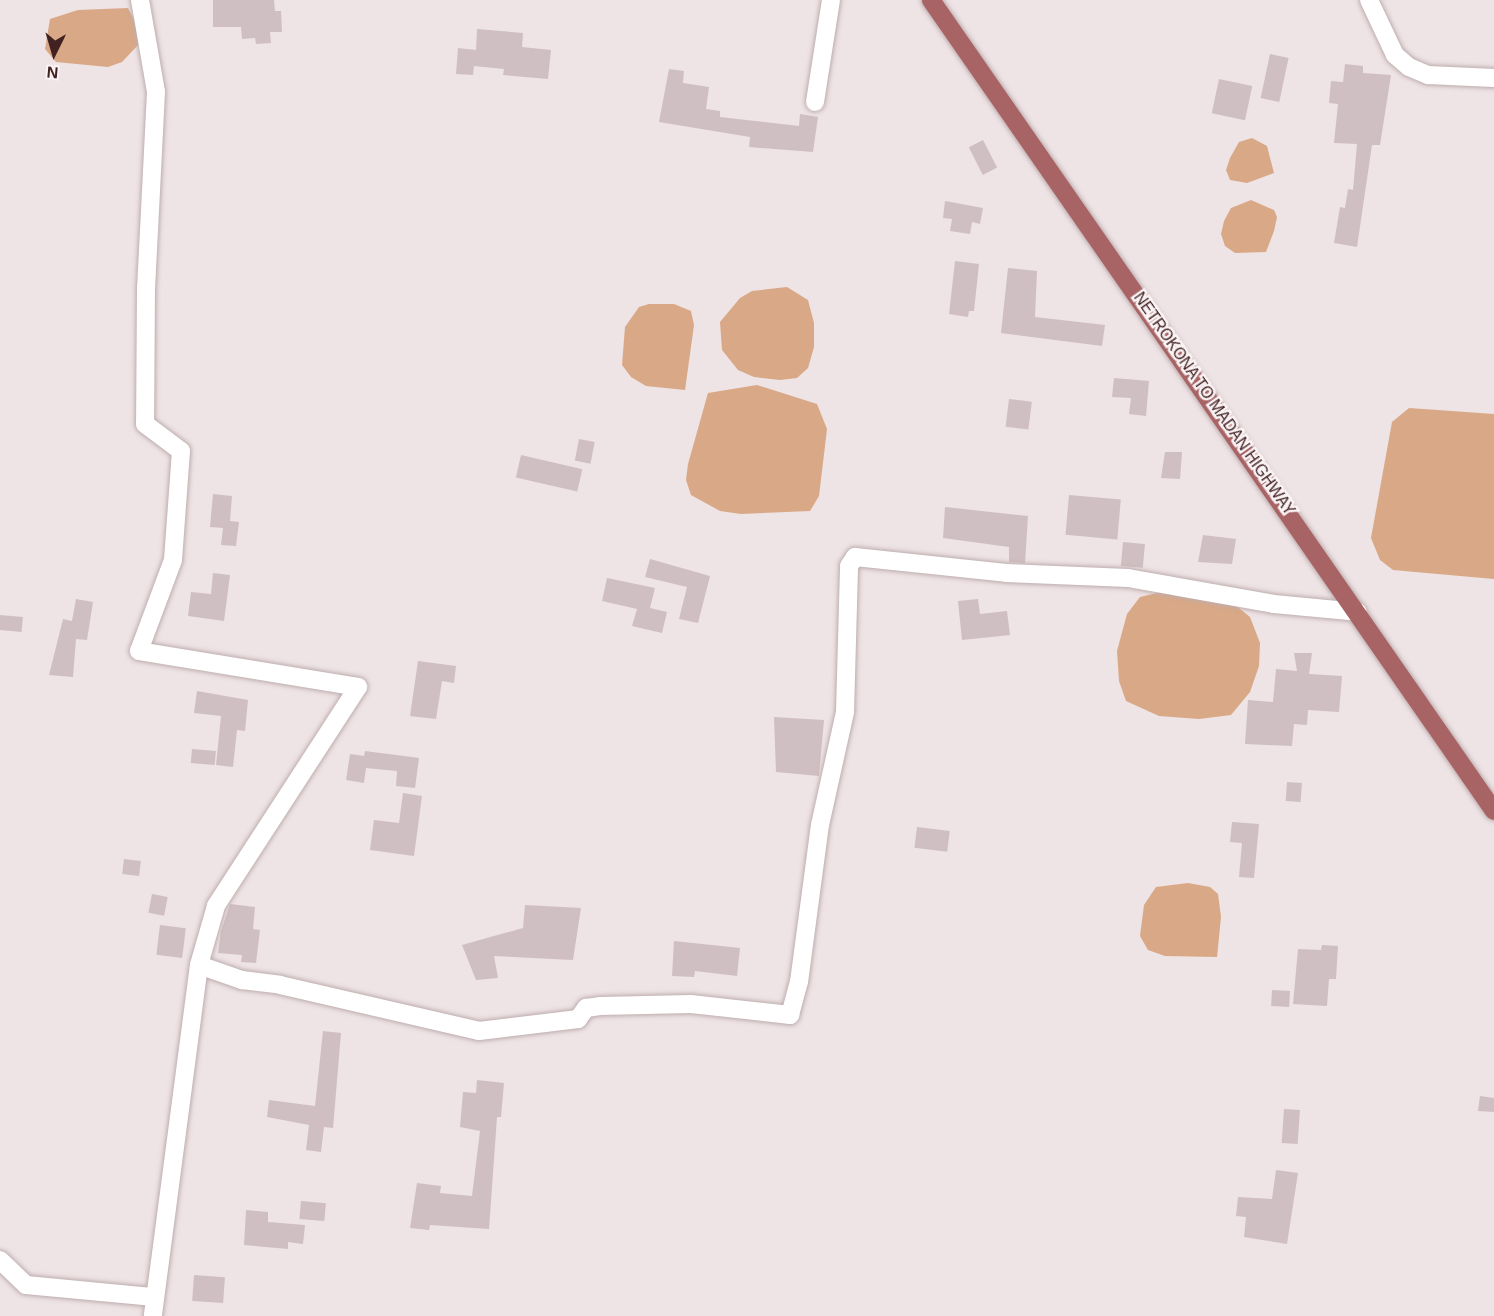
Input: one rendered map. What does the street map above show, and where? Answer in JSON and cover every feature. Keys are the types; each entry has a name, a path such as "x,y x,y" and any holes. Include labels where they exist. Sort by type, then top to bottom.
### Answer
{"main road":[{"name":"NETROKONA TO MADAN HIGHWAY","path":"931,0 1494,811"}],"street":[{"path":"141,0 156,92 146,288 145,424 181,451 173,560 139,651 358,687 216,906 200,966 153,1316"},
{"path":"815,102 831,0"},
{"path":"1369,0 1385,26 1395,55 1408,67 1428,75 1494,78"},
{"path":"200,966 242,980 280,985 479,1030 578,1018 586,1008 600,1006 691,1004 790,1015 799,982 820,825 845,712 849,566 855,557 1006,573 1128,578 1274,604 1358,612"},
{"path":"0,1260 26,1285 154,1297"}],"shaded area":[{"path":"128,8 138,27 139,44 122,62 108,67 56,62 45,49 50,19 78,10"},
{"path":"1252,138 1267,146 1274,173 1247,183 1230,180 1226,170 1230,158 1239,142"},
{"path":"1251,200 1274,210 1277,217 1274,231 1266,252 1235,253 1225,246 1221,234 1224,221 1231,208"},
{"path":"787,287 808,300 814,323 814,347 808,368 797,378 780,380 754,377 738,370 722,350 720,322 740,298 752,291"},
{"path":"649,304 674,304 691,311 694,325 685,390 646,386 631,377 622,365 625,327 639,307"},
{"path":"757,385 817,404 827,429 819,496 810,511 741,514 720,511 691,495 686,480 688,464 708,393"},
{"path":"1409,408 1494,414 1494,579 1393,570 1380,560 1371,538 1392,422"},
{"path":"1161,592 1234,604 1250,617 1260,643 1259,666 1250,692 1231,715 1199,719 1159,716 1126,701 1119,681 1117,651 1127,614 1140,597"},
{"path":"1188,883 1210,887 1218,894 1221,917 1217,957 1165,956 1148,950 1140,936 1144,905 1156,887"}],"building":[{"path":"213,0 274,0 275,11 281,11 282,32 270,32 271,43 256,44 255,38 242,39 241,27 213,27"},
{"path":"477,29 523,33 522,47 551,50 548,79 503,75 504,69 474,66 473,75 456,74 458,48 476,50"},
{"path":"1270,54 1289,58 1279,102 1261,98"},
{"path":"1345,64 1363,66 1363,73 1391,75 1380,145 1372,145 1357,247 1334,243 1340,207 1345,208 1348,189 1353,190 1357,144 1334,143 1338,104 1329,103 1331,81 1343,82"},
{"path":"669,69 684,71 683,83 709,87 706,109 720,111 720,117 799,126 800,114 818,117 813,152 749,147 750,137 659,122"},
{"path":"1219,79 1252,86 1245,120 1212,113"},
{"path":"983,140 997,168 983,175 969,147"},
{"path":"945,201 983,208 980,224 972,222 970,234 950,231 952,219 943,218"},
{"path":"955,261 979,264 974,311 969,311 968,317 949,314"},
{"path":"1008,268 1037,271 1035,317 1105,325 1102,346 1001,333"},
{"path":"1114,378 1149,381 1146,416 1129,414 1131,398 1112,397"},
{"path":"1009,399 1032,402 1028,430 1006,427"},
{"path":"579,439 595,442 591,464 575,461"},
{"path":"1165,452 1182,452 1180,479 1161,478"},
{"path":"521,455 582,469 577,492 516,477"},
{"path":"213,494 232,496 230,521 239,522 236,546 221,545 223,528 210,527"},
{"path":"1069,495 1121,500 1117,539 1066,535"},
{"path":"945,507 1028,516 1025,563 1009,562 1009,547 943,538"},
{"path":"1203,535 1236,539 1232,564 1198,562"},
{"path":"1123,542 1145,544 1143,568 1121,566"},
{"path":"650,559 710,576 698,623 679,619 687,587 645,577"},
{"path":"213,573 230,575 224,621 188,616 191,592 211,594"},
{"path":"607,578 655,588 650,608 667,612 662,633 632,626 637,609 602,601"},
{"path":"76,599 93,602 87,640 76,639 73,677 49,675 63,619 72,621"},
{"path":"978,599 980,614 1007,611 1010,635 962,640 958,601"},
{"path":"0,615 23,617 22,632 0,630"},
{"path":"1294,653 1312,653 1309,674 1342,676 1339,712 1308,710 1307,725 1294,724 1292,746 1245,744 1248,700 1273,702 1276,669 1297,671"},
{"path":"418,661 456,666 454,683 442,681 436,719 410,716"},
{"path":"197,691 248,700 245,731 237,730 233,767 216,765 221,716 194,713"},
{"path":"774,717 824,720 819,776 776,772"},
{"path":"192,749 216,751 215,765 191,763"},
{"path":"365,751 419,758 415,788 396,786 397,771 366,768 364,783 346,780 350,754 364,756"},
{"path":"1287,782 1302,783 1301,802 1286,801"},
{"path":"403,793 422,796 414,856 370,850 374,820 399,823"},
{"path":"1232,822 1259,824 1254,878 1239,877 1242,843 1230,842"},
{"path":"917,827 950,831 947,852 914,848"},
{"path":"124,859 141,861 139,876 122,874"},
{"path":"152,894 168,897 164,916 148,913"},
{"path":"230,904 255,907 253,929 260,930 256,963 241,962 242,955 218,953 221,931"},
{"path":"525,905 581,908 573,960 494,956 498,978 476,980 462,945 523,928"},
{"path":"160,925 186,928 182,958 156,955"},
{"path":"674,941 740,948 737,976 695,971 694,977 672,976"},
{"path":"1322,945 1338,946 1336,979 1329,979 1327,1006 1293,1004 1298,949 1321,950"},
{"path":"1272,990 1290,991 1289,1007 1271,1006"},
{"path":"323,1031 341,1033 333,1128 324,1127 321,1152 306,1150 309,1125 267,1117 269,1100 315,1106"},
{"path":"477,1080 504,1083 501,1117 497,1117 489,1229 430,1225 429,1230 410,1228 417,1183 441,1186 440,1193 472,1196 480,1131 460,1127 463,1092 476,1093"},
{"path":"1480,1096 1494,1098 1494,1112 1478,1111"},
{"path":"1284,1109 1300,1110 1298,1144 1282,1143"},
{"path":"1276,1170 1298,1173 1287,1244 1244,1237 1246,1217 1236,1216 1238,1197 1272,1199"},
{"path":"301,1201 326,1203 324,1221 299,1219"},
{"path":"246,1210 268,1212 268,1222 305,1225 303,1244 288,1242 288,1249 244,1245"},
{"path":"194,1275 225,1277 223,1303 192,1301"}]}
